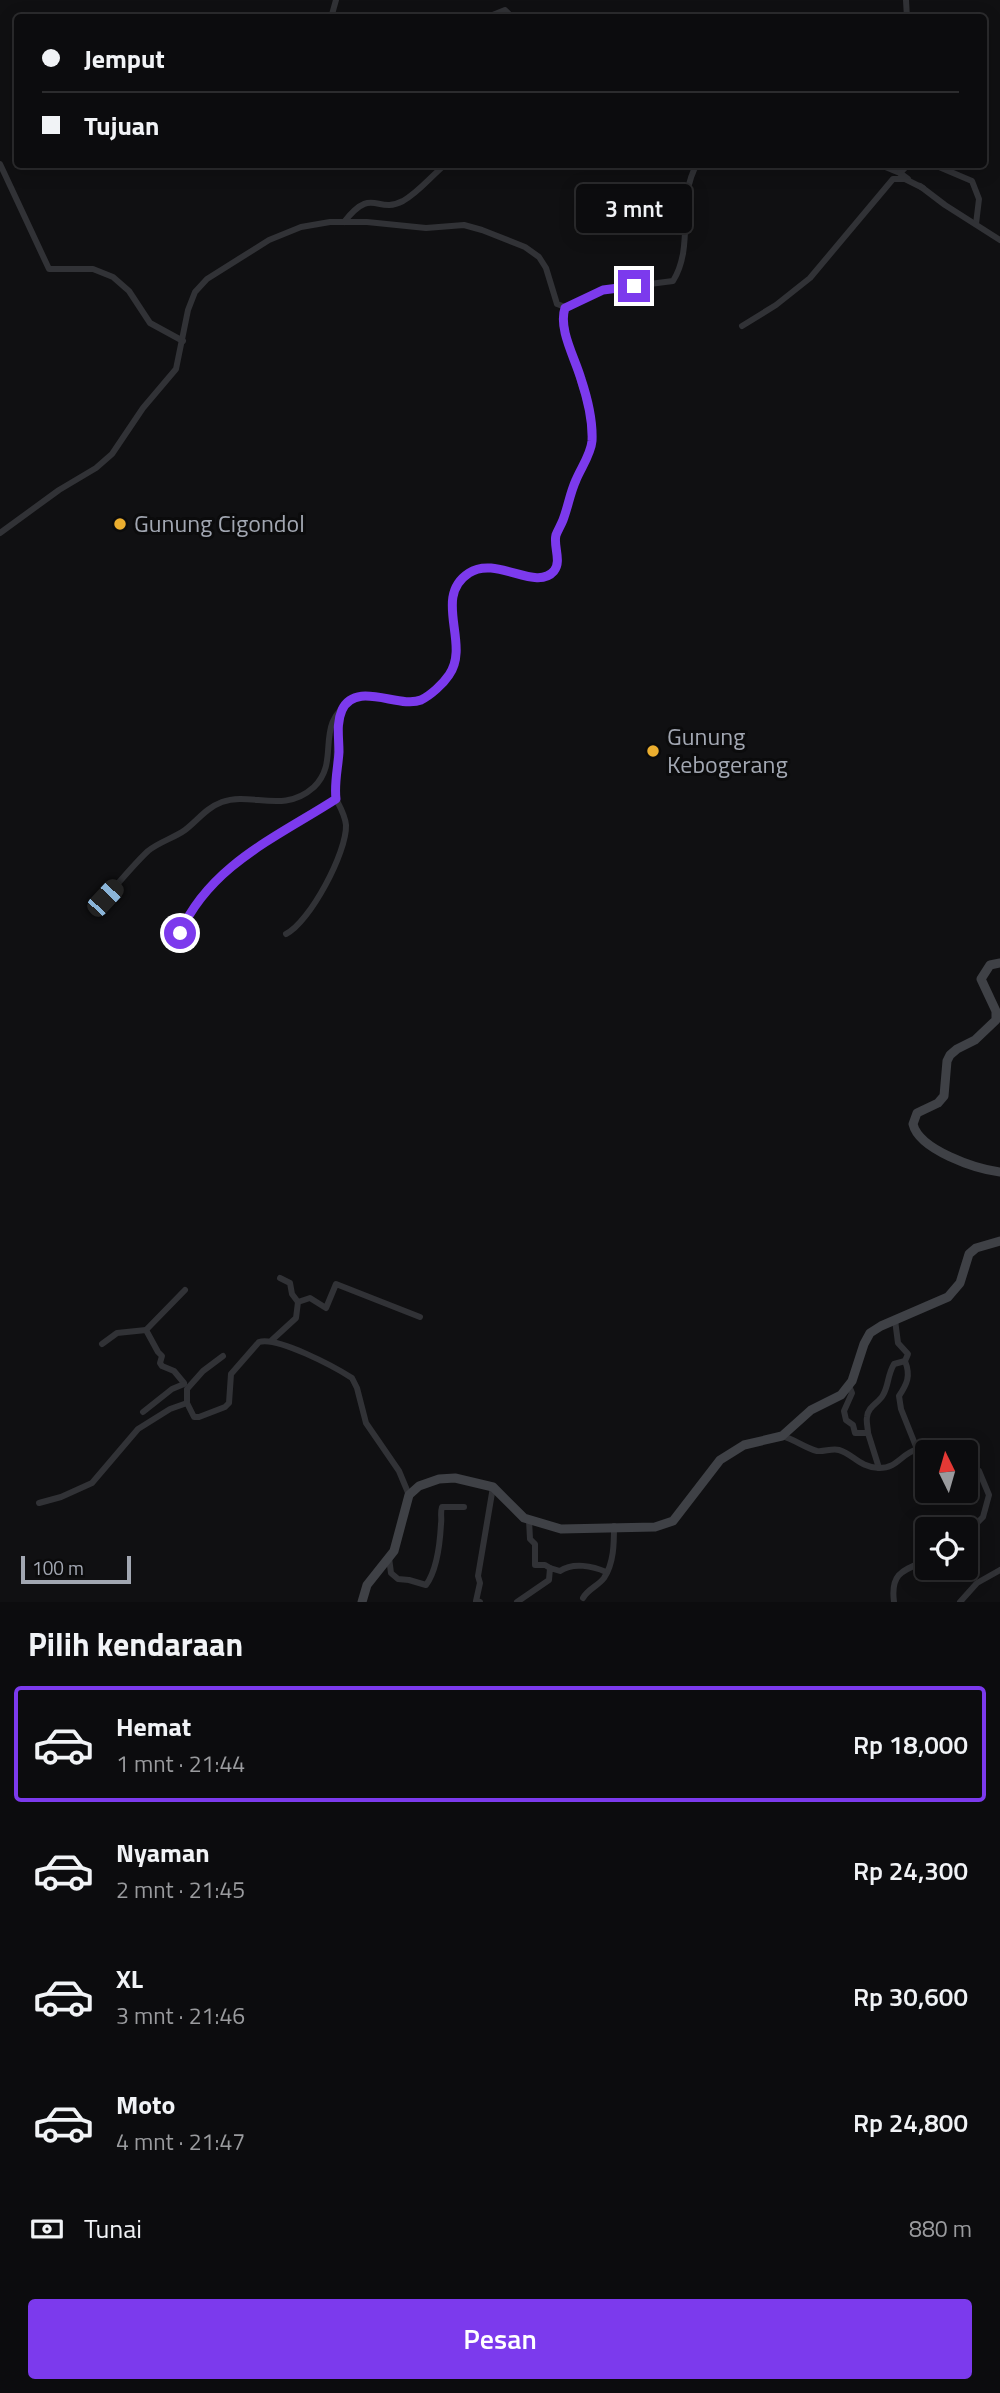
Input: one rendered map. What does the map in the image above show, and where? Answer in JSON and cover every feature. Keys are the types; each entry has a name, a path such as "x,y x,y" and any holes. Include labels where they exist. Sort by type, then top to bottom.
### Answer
{"street":[{"path":"0,164 48,267 53,270 93,269 113,277 129,291 150,323 183,341"},
{"path":"344,222 362,204 401,202 441,168"},
{"path":"565,308 603,290 673,281 681,266 686,204 695,168"},
{"path":"888,168 900,173 1000,240"},
{"path":"900,173 905,168"},
{"path":"941,168 972,181 979,199 976,224"},
{"path":"742,327 810,278 892,179 905,179 923,188"},
{"path":"0,533 59,490 96,468 112,454 143,408 174,373 183,341 186,315 199,287 210,276 269,240 301,227 316,223 344,222 426,228 464,225 482,230 536,254 546,268 556,302 565,308"},
{"path":"105,898 149,850 181,833 212,806 235,799 280,802 296,797 314,786 328,758 329,729 334,718 361,696 417,701 443,682 454,667 457,657 452,598 457,585 468,573 479,568 494,567 539,578 547,576 556,568 557,533 592,440 588,403 563,323 565,308"},
{"path":"286,934 299,927 334,871 346,825 336,799 337,735 343,708"},
{"path":"176,942 192,909 216,879 251,850 336,799"},
{"path":"1000,963 992,964 981,979 996,1011 996,1020 975,1040 950,1055 944,1096 938,1103 917,1113 913,1124 918,1135 937,1149 968,1164 1000,1172"},
{"path":"362,1602 367,1585 394,1551 409,1495 419,1486 446,1478 493,1487 517,1512 529,1520 567,1530 614,1526 655,1527 673,1521 725,1456 744,1445 782,1436 811,1410 836,1398 849,1386 867,1338 875,1330 948,1297 960,1283 969,1254 976,1248 1000,1241"},
{"path":"272,1340 296,1318 298,1302 292,1294 290,1283 280,1278"},
{"path":"298,1302 310,1298 326,1308 336,1284 420,1317"},
{"path":"103,1344 117,1334 146,1330 185,1290"},
{"path":"895,1321 898,1343 908,1354 905,1361 908,1378 899,1396 901,1409 915,1441"},
{"path":"146,1330 162,1356 160,1363 174,1371 185,1386 191,1412 199,1417 229,1403 231,1374 259,1342 272,1340 289,1345 352,1378 366,1423 398,1471 409,1495"},
{"path":"143,1412 172,1389 185,1386 223,1356"},
{"path":"878,1468 866,1419 869,1410 882,1397 888,1383 887,1377 894,1364 905,1361"},
{"path":"849,1386 852,1393 844,1411 846,1420 853,1425 855,1433 868,1433"},
{"path":"38,1503 61,1497 92,1483 138,1429 170,1409 187,1403"},
{"path":"782,1436 817,1451 841,1450 856,1462 878,1468 889,1465 915,1449"},
{"path":"978,1470 989,1494 983,1517 978,1522"},
{"path":"480,1602 476,1601 480,1583 478,1576 493,1487"},
{"path":"389,1558 391,1573 398,1579 426,1585 433,1572 438,1548 442,1507 464,1507"},
{"path":"529,1520 530,1539 535,1544 535,1565 545,1565 560,1571 566,1567 593,1566 606,1572"},
{"path":"583,1598 606,1572 612,1557 614,1526"},
{"path":"894,1602 893,1587 897,1576 915,1566"},
{"path":"517,1602 549,1580 550,1568"},
{"path":"960,1602 977,1583 1000,1570"}],"place":[{"name":"Gunung Cigondol","path":"120,524"},
{"name":"Gunung Kebogerang","path":"653,751"}],"route":[{"path":"180,933 192,909 216,879 232,865 251,850 336,799 336,765 339,755 337,735 346,705 361,696 406,702 421,700 449,676 457,657 451,602 463,577 483,567 494,567 535,578 544,578 555,570 557,533 592,440 588,403 564,326 565,308 603,290 634,286"}]}
